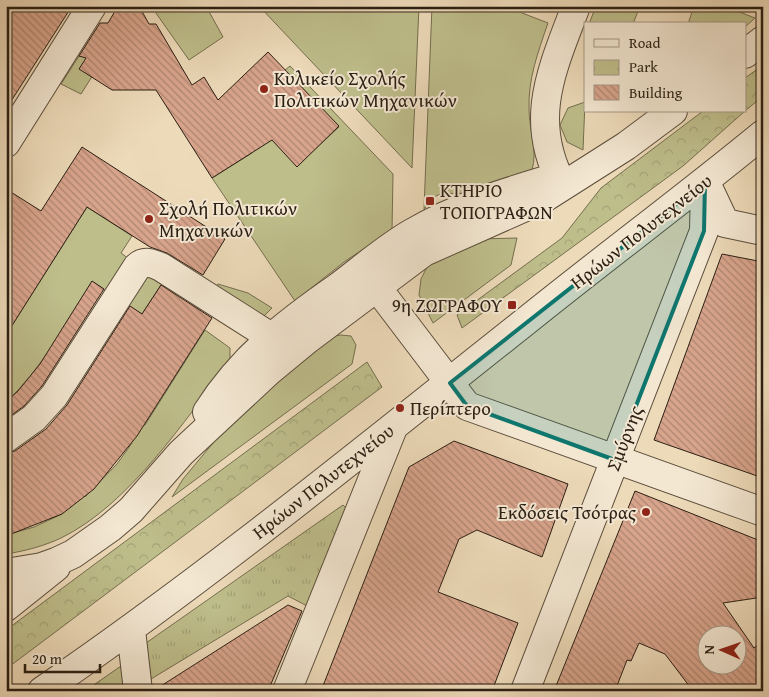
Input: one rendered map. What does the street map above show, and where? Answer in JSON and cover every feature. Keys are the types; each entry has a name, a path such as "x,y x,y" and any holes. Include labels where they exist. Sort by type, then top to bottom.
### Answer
{"street":[{"path":"6,143 92,6"},
{"path":"560,182 551,157 544,122 546,89 576,6"},
{"path":"182,453 218,394 252,354 292,319 460,234 541,200 560,182 594,167 672,112"},
{"name":"Ηρώων Πολυτεχνείου","path":"42,691 131,630 705,182 763,134"},
{"path":"705,182 725,224 763,231"},
{"name":"Σμύρνης","path":"526,691 704,231 705,182"},
{"path":"6,438 34,418 54,396 139,265 150,262 161,267 271,337"},
{"path":"370,278 468,406 763,512"},
{"path":"6,606 131,510 182,453 370,278"},
{"path":"287,691 394,426"},
{"path":"6,573 42,567 73,554"},
{"path":"131,630 138,691"}],"highlighted area":[{"path":"705,182 704,231 615,460 467,406 450,383"}],"green space":[{"path":"151,6 206,6 223,37 189,60"},
{"path":"259,6 419,6 412,168"},
{"path":"432,6 504,6 548,23 534,66 530,87 529,117 534,147 532,170 459,194 443,193 436,196 424,209"},
{"path":"596,6 640,6 634,22 590,22"},
{"path":"694,6 724,6 755,18 746,26 746,22 689,22"},
{"path":"79,56 105,56 81,94 61,84"},
{"path":"763,65 763,96 746,110 746,77"},
{"path":"290,66 393,174 392,230 344,262 295,301 212,178 252,153 243,108 297,166 339,127 285,70"},
{"path":"584,102 583,150 567,142 560,125 568,108"},
{"path":"702,112 744,112 683,166 462,328 457,315 562,238 601,188"},
{"path":"87,207 132,236 121,253 129,259 108,292 92,282 42,360 6,402 6,335"},
{"path":"517,238 511,265 433,323 419,295 421,279 428,265 479,239"},
{"path":"149,276 163,282 142,314 127,305 145,278"},
{"path":"218,284 248,293 272,308 261,319 215,289"},
{"path":"205,330 230,348 230,361 154,459 110,505 86,523 61,538 27,550 6,554 6,535 34,527 62,514 53,497 73,482 85,497 117,464 132,443 118,433 145,425"},
{"path":"351,336 356,345 352,364 172,497 183,479 223,431 272,382 328,337"},
{"path":"367,362 382,387 6,669 6,630"},
{"path":"343,505 349,511 311,608 288,596 151,679 146,643"},
{"path":"121,666 125,690 85,691"}],"building":[{"path":"6,6 72,6 6,109"},
{"path":"118,6 139,6 149,24 156,24 192,85 204,77 218,100 268,52 339,126 297,167 272,140 212,178 156,90 112,90 79,69 86,58 79,56 100,23 108,23"},
{"path":"82,147 225,239 203,275 167,253 150,247 87,207 6,335 6,189 41,211"},
{"path":"722,254 763,262 763,478 654,440"},
{"path":"92,281 104,289 42,386 24,406 6,419 6,402 18,391 40,364"},
{"path":"161,285 212,318 137,436 94,489 62,514 6,536 6,453 15,451 46,429 67,405 130,306 142,314"},
{"path":"454,441 568,484 542,557 477,530 459,539 438,592 518,623 492,691 321,691 409,467"},
{"path":"635,491 763,542 763,597 723,603 737,624 696,624 696,674 746,674 746,636 754,648 763,641 763,680 747,691 693,691 665,654 639,643 631,661 627,660 615,691 554,691"},
{"path":"288,605 302,611 268,691 153,691"}],"place":[{"name":"Κυλικείο Σχολής Πολιτικών Μηχανικών","path":"264,89"},
{"name":"ΚΤΗΡΙΟ ΤΟΠΟΓΡΑΦΩΝ","path":"430,201"},
{"name":"Σχολή Πολιτικών Μηχανικών","path":"149,219"},
{"name":"9η ΖΩΓΡΑΦΟΥ","path":"512,305"},
{"name":"Περίπτερο","path":"400,408"},
{"name":"Εκδόσεις Τσότρας","path":"646,512"}]}
